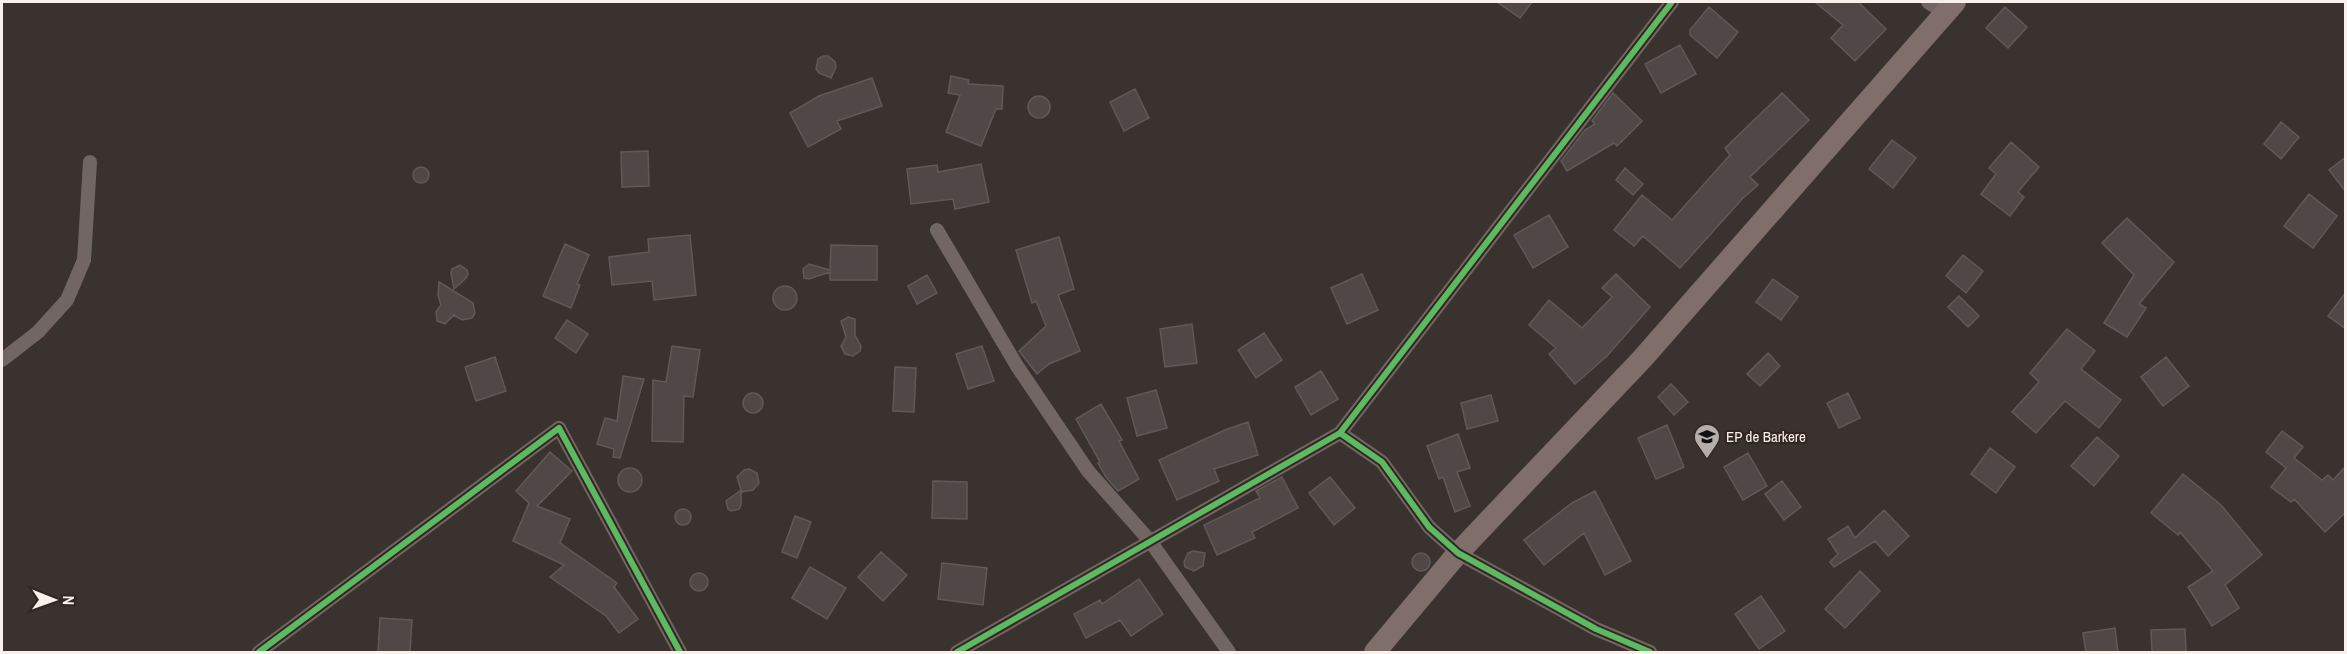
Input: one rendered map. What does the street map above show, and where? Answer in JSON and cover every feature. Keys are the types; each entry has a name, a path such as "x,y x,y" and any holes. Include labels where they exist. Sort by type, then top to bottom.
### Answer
{"main road":[{"path":"1375,652 1458,553 1643,358 1943,5"}],"street":[{"path":"957,652 1340,433 1672,2"},
{"path":"2,360 38,332 67,300 84,260 90,162"},
{"path":"937,230 1017,366 1088,471 1150,542 1229,652"},
{"path":"259,652 559,428 680,652"},
{"path":"1340,433 1382,462 1429,527 1458,553 1596,629 1650,652"}],"building":[{"path":"1497,2 1532,2 1520,18"},
{"path":"1815,2 1858,2 1886,29 1855,61 1831,38 1843,25"},
{"path":"1709,7 1738,32 1717,58 1690,35 1690,30"},
{"path":"2005,7 2027,27 2008,48 1986,28"},
{"path":"1680,45 1696,74 1661,93 1645,64"},
{"path":"828,56 835,62 836,67 831,78 819,73 816,69 818,59"},
{"path":"951,76 969,80 968,84 1003,86 1002,109 996,109 981,146 946,132 960,95 948,93"},
{"path":"872,78 882,106 837,121 841,129 808,147 790,113 819,96"},
{"path":"1135,89 1149,118 1124,131 1110,102"},
{"path":"1613,93 1642,121 1617,146 1614,143 1567,171 1561,161 1585,130 1595,124 1592,121"},
{"path":"1782,93 1809,120 1750,177 1758,185 1743,198 1680,268 1643,236 1634,246 1614,230 1642,195 1672,220 1730,155 1725,148"},
{"path":"1039,96 1047,99 1050,107 1047,115 1039,118 1031,115 1028,107 1031,99"},
{"path":"2281,122 2299,137 2281,159 2264,144"},
{"path":"1892,140 1916,158 1893,188 1869,169"},
{"path":"2011,142 2039,167 2018,192 2024,197 2010,216 1981,194 1996,174 1989,168"},
{"path":"648,151 649,186 622,187 621,152"},
{"path":"2346,157 2346,192 2329,170"},
{"path":"981,164 989,202 955,209 953,199 911,204 907,169 937,165 938,172"},
{"path":"418,167 424,167 429,175 427,181 418,183 413,178 413,172"},
{"path":"1625,168 1643,184 1633,195 1616,180"},
{"path":"2309,194 2337,216 2313,248 2284,226"},
{"path":"1549,215 1568,247 1533,268 1514,235"},
{"path":"2127,218 2174,262 2139,304 2146,308 2127,337 2104,323 2134,275 2102,243"},
{"path":"690,235 696,295 654,300 652,281 612,285 609,257 649,252 648,239"},
{"path":"1059,237 1074,289 1058,295 1080,351 1049,364 1037,374 1019,351 1046,326 1036,301 1032,303 1016,250"},
{"path":"565,244 589,255 577,284 580,285 571,308 543,296"},
{"path":"831,245 877,246 877,280 830,280 830,272 809,279 804,278 803,269 809,264 830,270"},
{"path":"1963,255 1983,271 1966,293 1946,276"},
{"path":"460,265 467,270 468,274 454,289 452,269"},
{"path":"1362,274 1378,310 1347,324 1331,288"},
{"path":"1616,274 1650,307 1607,356 1575,384 1549,354 1556,348 1529,325 1549,300 1582,328 1612,297 1602,288"},
{"path":"927,275 937,293 917,304 908,286"},
{"path":"1773,279 1798,297 1781,320 1756,302"},
{"path":"439,282 473,303 475,313 472,318 462,320 454,315 445,324 437,321 436,312 441,305 438,295"},
{"path":"785,286 793,290 797,298 793,306 785,310 777,306 773,298 777,290"},
{"path":"2346,292 2346,329 2328,316"},
{"path":"1959,296 1979,316 1968,327 1948,307"},
{"path":"848,317 855,319 855,335 861,346 860,351 853,356 845,354 841,346 846,337 841,321"},
{"path":"567,320 588,334 576,353 555,338"},
{"path":"1192,324 1197,363 1165,367 1160,329"},
{"path":"2067,329 2095,351 2081,369 2121,400 2099,428 2065,401 2036,433 2012,412 2039,382 2030,373"},
{"path":"1264,333 1282,360 1256,378 1238,350"},
{"path":"672,346 700,350 693,397 684,396 683,442 652,441 653,380 666,382"},
{"path":"982,346 994,381 968,389 956,354"},
{"path":"1768,353 1780,366 1760,386 1747,374"},
{"path":"495,357 506,391 476,401 465,367"},
{"path":"2166,357 2189,386 2163,406 2141,377"},
{"path":"895,367 916,368 914,412 893,411"},
{"path":"1321,371 1338,399 1311,415 1295,387"},
{"path":"623,376 644,379 620,458 613,457 614,449 597,444 605,418 617,421"},
{"path":"1671,384 1688,402 1674,415 1658,397"},
{"path":"1156,390 1167,428 1137,436 1127,398"},
{"path":"753,393 760,396 763,403 760,410 753,413 746,410 743,403 746,396"},
{"path":"1848,393 1860,418 1839,428 1827,403"},
{"path":"1491,395 1498,421 1467,429 1461,403"},
{"path":"1101,404 1122,440 1119,441 1139,479 1118,491 1106,477 1076,419"},
{"path":"1248,422 1258,455 1214,469 1219,481 1177,500 1159,460"},
{"path":"1667,425 1684,467 1656,479 1638,438"},
{"path":"2282,431 2303,447 2294,458 2322,480 2328,475 2333,480 2346,466 2346,512 2325,532 2294,499 2291,502 2271,487 2286,468 2266,452"},
{"path":"1458,434 1470,468 1457,472 1470,506 1455,512 1443,477 1439,479 1427,446"},
{"path":"2097,437 2119,456 2094,486 2071,466"},
{"path":"1990,448 2015,467 1996,493 1971,474"},
{"path":"550,452 572,471 537,506 570,519 560,543 617,583 614,587 638,619 619,633 606,616 550,577 564,565 513,541 529,503 516,491"},
{"path":"1748,453 1767,486 1743,500 1724,467"},
{"path":"630,468 638,472 642,480 638,488 630,492 622,488 618,480 622,472"},
{"path":"749,469 757,473 759,483 753,490 742,492 737,477 744,470"},
{"path":"2183,474 2221,505 2262,555 2225,585 2239,608 2212,626 2188,587 2213,571 2180,532 2178,535 2151,513"},
{"path":"1282,477 1298,508 1252,532 1255,538 1217,555 1204,525 1260,498 1256,491"},
{"path":"1330,477 1355,508 1334,525 1309,493"},
{"path":"933,481 967,482 967,519 932,518"},
{"path":"1782,481 1801,507 1784,520 1765,494"},
{"path":"741,490 741,505 739,509 731,511 726,501"},
{"path":"1595,491 1631,561 1605,575 1584,533 1544,565 1524,540 1572,503"},
{"path":"683,509 689,511 691,517 689,523 683,525 677,523 675,517 677,511"},
{"path":"1884,510 1909,536 1888,556 1875,541 1834,567 1830,562 1838,554 1828,539 1848,526 1855,538"},
{"path":"795,516 811,522 797,558 782,552"},
{"path":"1193,551 1205,553 1203,566 1194,571 1185,567 1184,562 1188,553"},
{"path":"881,552 907,575 883,601 858,577"},
{"path":"1417,553 1425,553 1430,558 1428,569 1417,571 1412,566 1412,558"},
{"path":"942,563 987,568 983,605 938,599"},
{"path":"810,567 846,588 827,619 792,598"},
{"path":"1860,571 1880,591 1845,628 1825,609"},
{"path":"695,573 703,573 708,578 706,589 695,591 690,586 690,578"},
{"path":"1139,579 1163,614 1131,636 1120,620 1086,638 1074,614 1100,600 1102,604"},
{"path":"1761,596 1785,631 1759,649 1735,614"},
{"path":"380,618 412,620 410,652 378,652"},
{"path":"2115,628 2118,652 2086,652 2083,633"},
{"path":"2185,629 2186,652 2152,652 2151,630"}],"cycle path":[{"path":"957,652 1340,433 1672,2"},
{"path":"259,652 559,428 680,652"},
{"path":"1340,433 1382,462 1429,527 1458,553 1596,629 1650,652"}],"place":[{"name":"EP de Barkere","path":"1707,460"}]}
